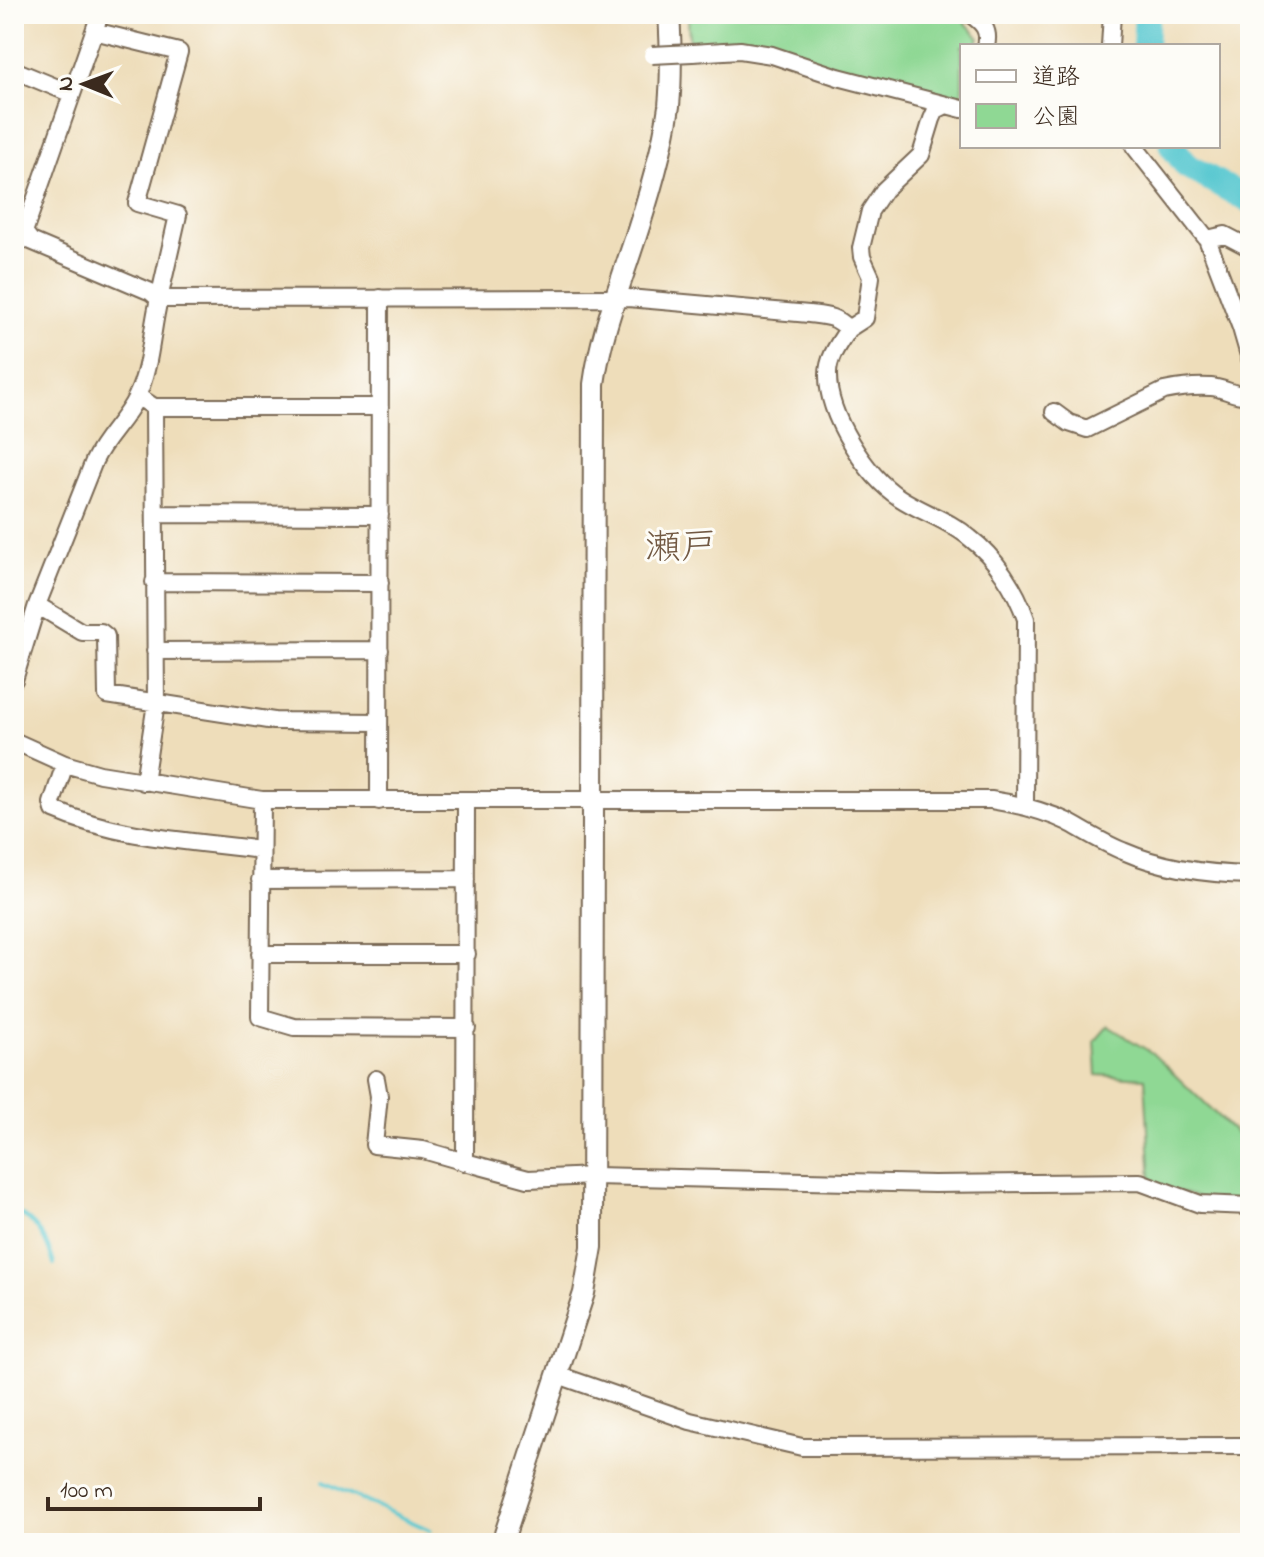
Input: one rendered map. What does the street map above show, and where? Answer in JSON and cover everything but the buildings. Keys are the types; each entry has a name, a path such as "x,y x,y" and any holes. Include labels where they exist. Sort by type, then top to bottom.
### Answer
{"street":[{"path":"100,14 25,225 26,238 151,292 159,299 628,298 836,317 848,329"},
{"path":"502,1543 589,1272 594,1176 594,384 598,354 613,299 628,260 666,124 671,65 669,14"},
{"path":"970,14 986,29 986,44"},
{"path":"1110,44 1112,14"},
{"path":"14,680 37,605 100,449 137,396 150,350 178,215 137,203 179,52 94,31"},
{"path":"652,55 740,50 772,55 838,77 960,109"},
{"path":"14,70 72,94"},
{"path":"944,106 936,110 921,155 884,190 870,211 861,248 871,277 865,318 848,329 833,354 828,374 837,415 850,443 887,488 956,527 978,544 996,564 1023,611 1026,619 1025,806"},
{"path":"1136,148 1207,239 1237,315 1250,359"},
{"path":"1207,239 1225,235 1250,248"},
{"path":"379,801 380,298"},
{"path":"1054,412 1069,423 1087,429 1164,391 1212,387 1239,396 1250,395"},
{"path":"137,396 154,407 380,407"},
{"path":"144,782 156,703 154,407"},
{"path":"155,514 380,515"},
{"path":"154,582 380,583"},
{"path":"37,605 82,632 101,632 106,636 107,695 274,721 379,722"},
{"path":"155,651 380,650"},
{"path":"14,741 65,764 112,777 262,800 980,800 1025,806 1065,821 1124,852 1156,863 1197,871 1250,875"},
{"path":"65,764 52,803 54,810 77,820 118,830 261,850"},
{"path":"262,800 260,1017 294,1027 467,1028"},
{"path":"465,1162 466,802"},
{"path":"260,880 466,879"},
{"path":"260,954 467,954"},
{"path":"376,1079 379,1096 374,1145 423,1150 528,1179 594,1176 934,1184 1140,1182 1200,1204 1250,1206"},
{"path":"558,1375 690,1421 802,1447 1250,1446"}],"green space":[{"path":"688,14 957,14 979,37 977,44 960,44 960,99 749,43 689,44"},
{"path":"1108,1026 1152,1053 1250,1147 1250,1201 1202,1199 1151,1183 1145,1078 1097,1075 1095,1041"}],"waterway":[{"path":"1145,44 1147,14"},
{"path":"1174,148 1187,166 1250,201"},
{"path":"14,1211 29,1220 40,1233 54,1264"},
{"path":"323,1482 430,1530"}],"district":[{"name":"瀬戸","path":"681,549"}]}
